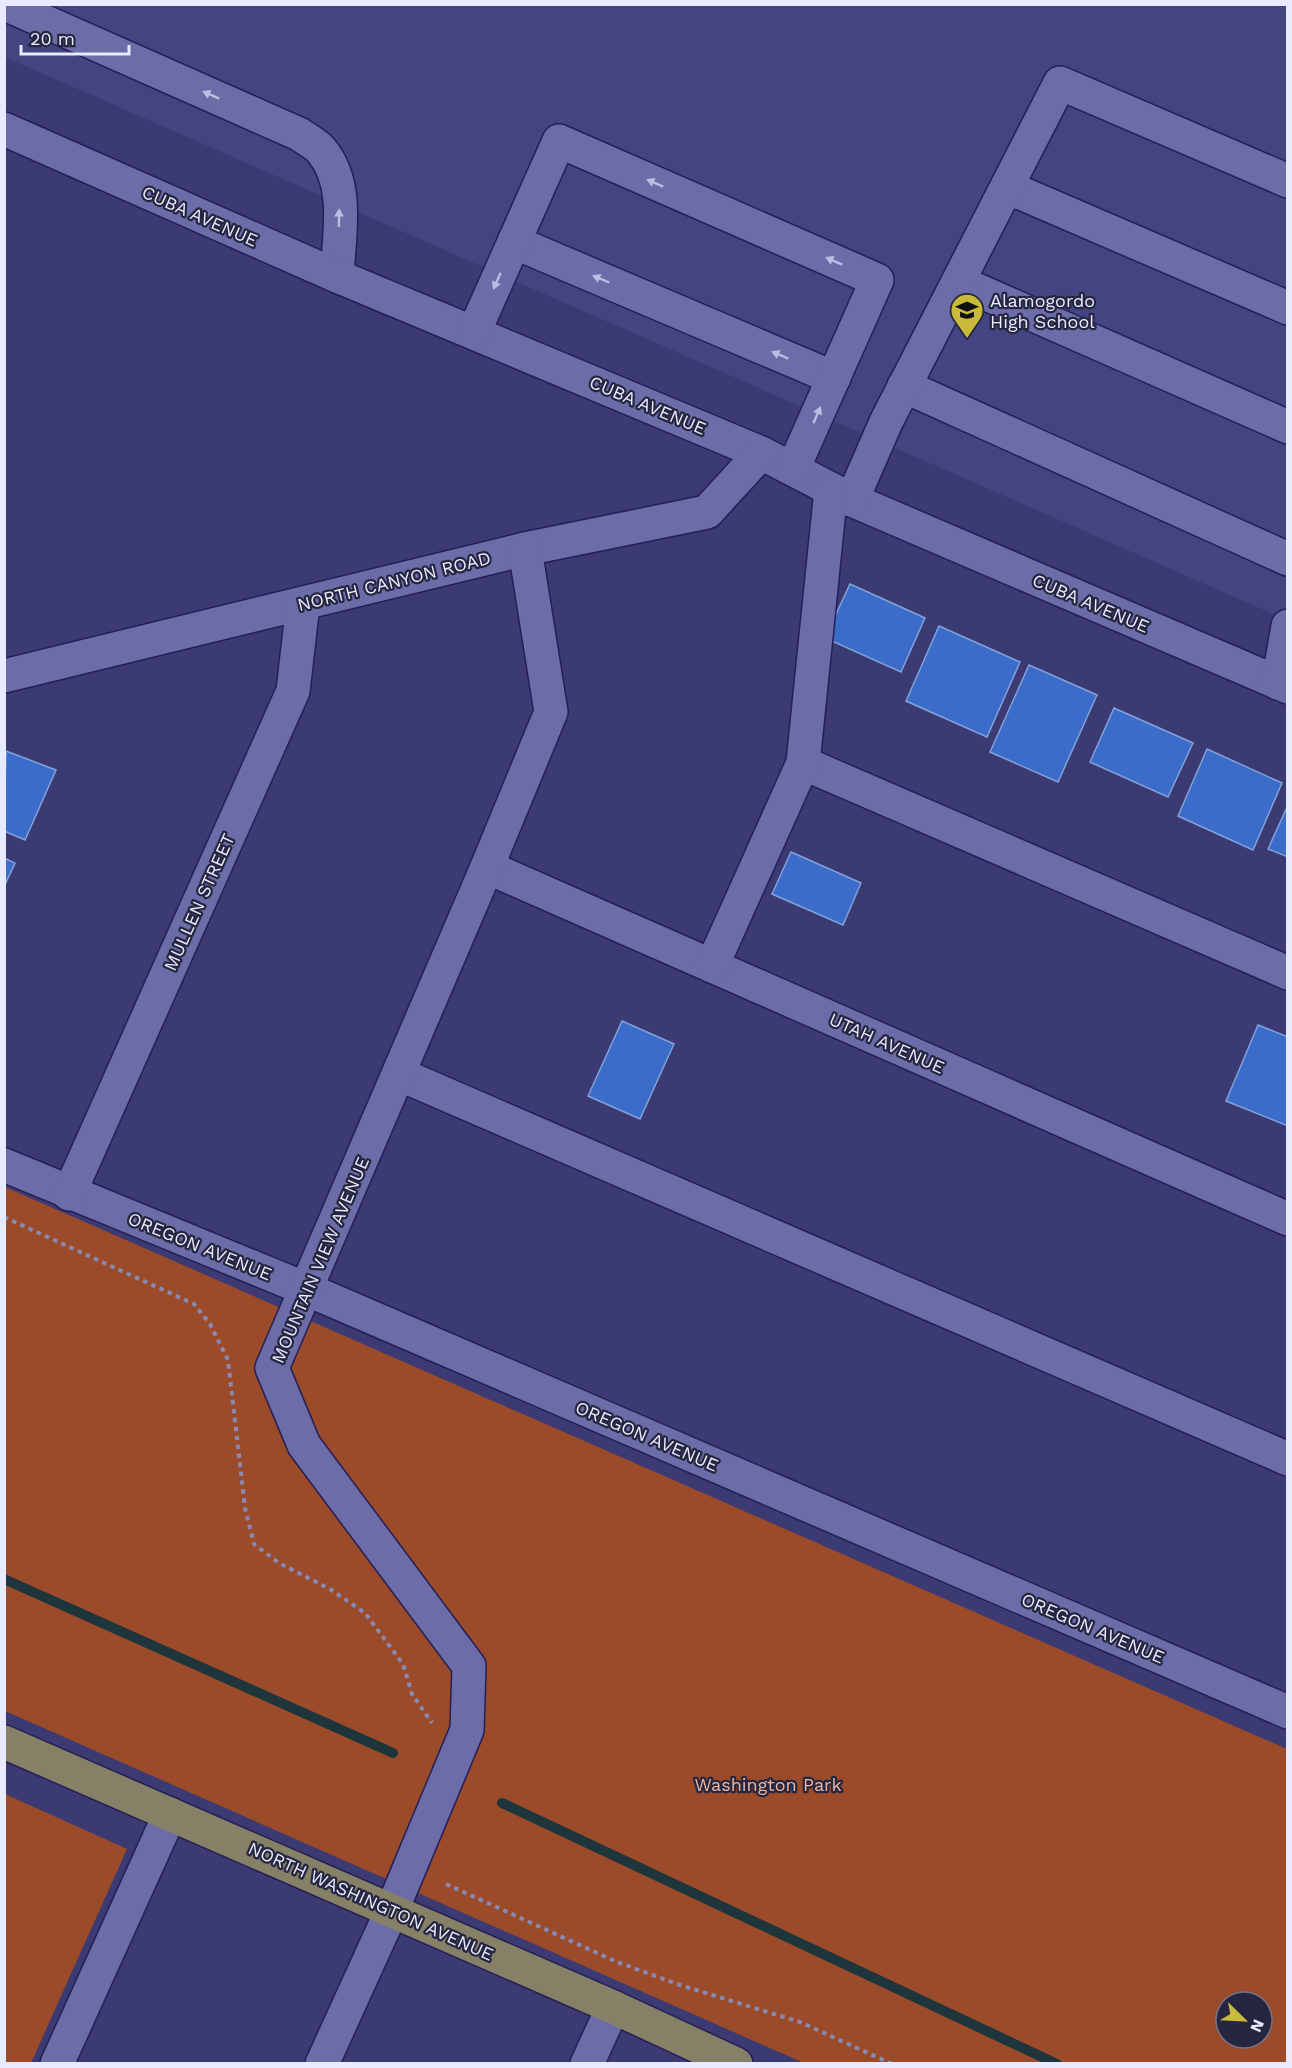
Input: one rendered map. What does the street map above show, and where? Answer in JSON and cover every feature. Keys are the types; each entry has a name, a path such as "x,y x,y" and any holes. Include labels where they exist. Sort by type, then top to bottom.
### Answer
{"main road":[{"name":"NORTH WASHINGTON AVENUE","path":"4,1742 613,2007 736,2064"}],"street":[{"path":"5,4 299,134 321,149 334,172 340,189 337,276"},
{"path":"712,966 803,763 841,495 904,386 1060,82 1287,181"},
{"name":"CUBA AVENUE","path":"4,129 337,276 761,453 841,495 1282,685"},
{"path":"474,332 559,141 877,280 793,469"},
{"path":"1006,188 1287,308"},
{"path":"514,242 834,378"},
{"path":"959,282 1287,427"},
{"path":"904,386 1287,559"},
{"name":"NORTH CANYON ROAD","path":"4,676 525,549 707,512 761,453"},
{"name":"MOUNTAIN VIEW AVENUE","path":"321,2064 392,1910 467,1730 469,1666 303,1445 272,1368 488,867 550,712 525,549"},
{"name":"MULLEN STREET","path":"69,1194 293,690 303,604"},
{"path":"1282,685 1287,626"},
{"path":"803,763 1287,973"},
{"name":"UTAH AVENUE","path":"488,867 1287,1219"},
{"path":"399,1074 1287,1459"},
{"name":"OREGON AVENUE","path":"4,1166 306,1289 1287,1712"},
{"path":"57,2064 170,1814"},
{"path":"588,2064 613,2007"}],"path":[{"path":"4,1217 195,1304 210,1324 228,1360 245,1508 254,1544 279,1563 330,1589 365,1613 403,1664 412,1694 434,1726"},
{"path":"446,1884 617,1962 680,1985 800,2022 892,2064"}],"shaded area":[{"name":"Alamogordo High School","path":"5,4 1287,5 1287,620 5,57"}],"green space":[{"name":"Washington Park","path":"5,1187 1287,1749 1287,2063 804,2063 5,1711"},
{"path":"5,1794 127,1849 31,2063 5,2063"}],"building":[{"path":"850,584 925,618 901,672 825,638"},
{"path":"939,626 1020,662 987,737 906,701"},
{"path":"1029,665 1097,695 1058,782 990,752"},
{"path":"1114,708 1193,743 1168,797 1090,762"},
{"path":"1207,749 1282,783 1253,850 1178,816"},
{"path":"6,751 56,770 25,840 4,831"},
{"path":"1288,805 1288,857 1268,849"},
{"path":"791,852 861,883 843,925 772,894"},
{"path":"4,858 15,863 4,887"},
{"path":"622,1021 674,1044 640,1119 588,1096"},
{"path":"1258,1025 1288,1037 1288,1126 1226,1101"}],"waterway":[{"path":"4,1579 393,1753"},
{"path":"502,1803 1057,2064"}],"place":[{"name":"Alamogordo High School","path":"967,339"}]}
